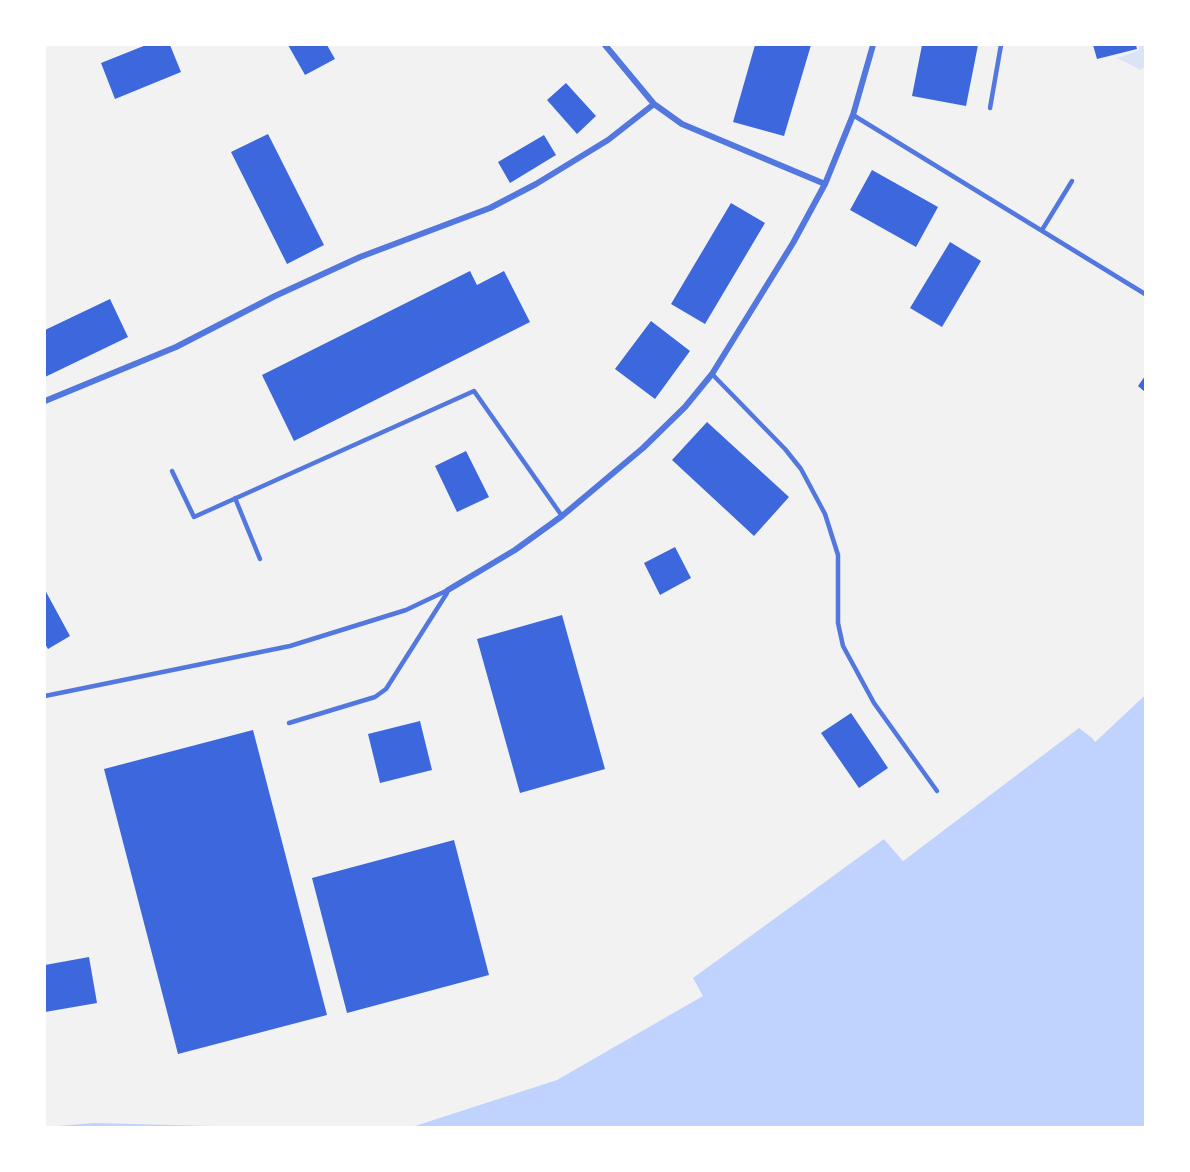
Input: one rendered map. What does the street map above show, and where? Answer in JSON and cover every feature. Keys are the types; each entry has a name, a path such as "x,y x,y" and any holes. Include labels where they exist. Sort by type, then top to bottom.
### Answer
{"street":[{"path":"605,45 654,104 682,124 825,184"},
{"path":"448,590 515,550 562,516 643,448 685,407 712,374 793,243 825,184 853,115 873,45"},
{"path":"45,401 176,347 275,296 360,258 490,208 536,184 608,140 654,104"}],"lane":[{"path":"990,108 1001,45"},
{"path":"853,115 1145,294"},
{"path":"1042,230 1071,181"},
{"path":"712,374 785,449 801,469 825,514 838,555 838,623 843,646 874,703 937,791"},
{"path":"172,471 194,517 474,391 562,516"},
{"path":"236,498 260,560"},
{"path":"45,696 290,646 406,610 448,590"},
{"path":"289,723 375,697 386,689 448,590"}],"shaded area":[{"path":"1139,45 1145,45 1145,66 1141,70 1117,58 1139,50"}],"water":[{"path":"1145,695 1145,1127 412,1127 557,1080 703,996 693,978 884,839 903,861 1079,728 1096,741"},
{"path":"93,1123 252,1127 47,1127"}],"pier":[{"path":"1145,692 1145,695 1095,742 1087,730 1095,738"},
{"path":"1064,735 1066,737 903,861 884,839 886,838 903,857"}],"building":[{"path":"146,45 170,45 181,72 115,99 101,63"},
{"path":"288,45 327,45 335,59 305,75"},
{"path":"755,45 811,45 784,136 733,122"},
{"path":"922,45 978,45 966,106 912,96"},
{"path":"1093,45 1136,45 1137,49 1097,59"},
{"path":"566,83 596,116 577,134 547,100"},
{"path":"268,134 324,245 287,264 231,152"},
{"path":"544,135 556,155 510,183 498,162"},
{"path":"872,170 938,207 916,247 850,210"},
{"path":"731,203 765,223 705,324 671,304"},
{"path":"950,242 981,261 942,327 910,308"},
{"path":"470,271 477,285 504,271 530,322 294,441 262,375"},
{"path":"110,299 128,337 45,377 45,330"},
{"path":"651,321 690,351 655,399 615,369"},
{"path":"1145,376 1145,392 1138,386"},
{"path":"707,422 789,497 754,536 672,460"},
{"path":"466,451 489,497 457,512 435,466"},
{"path":"675,547 691,578 660,595 644,563"},
{"path":"45,590 70,636 48,649 45,644"},
{"path":"562,615 605,769 520,793 477,639"},
{"path":"851,713 888,768 859,788 821,733"},
{"path":"420,721 432,770 380,783 368,734"},
{"path":"253,730 327,1015 178,1054 104,769"},
{"path":"454,840 489,975 347,1013 312,878"},
{"path":"89,957 97,1003 45,1012 45,965"}]}
